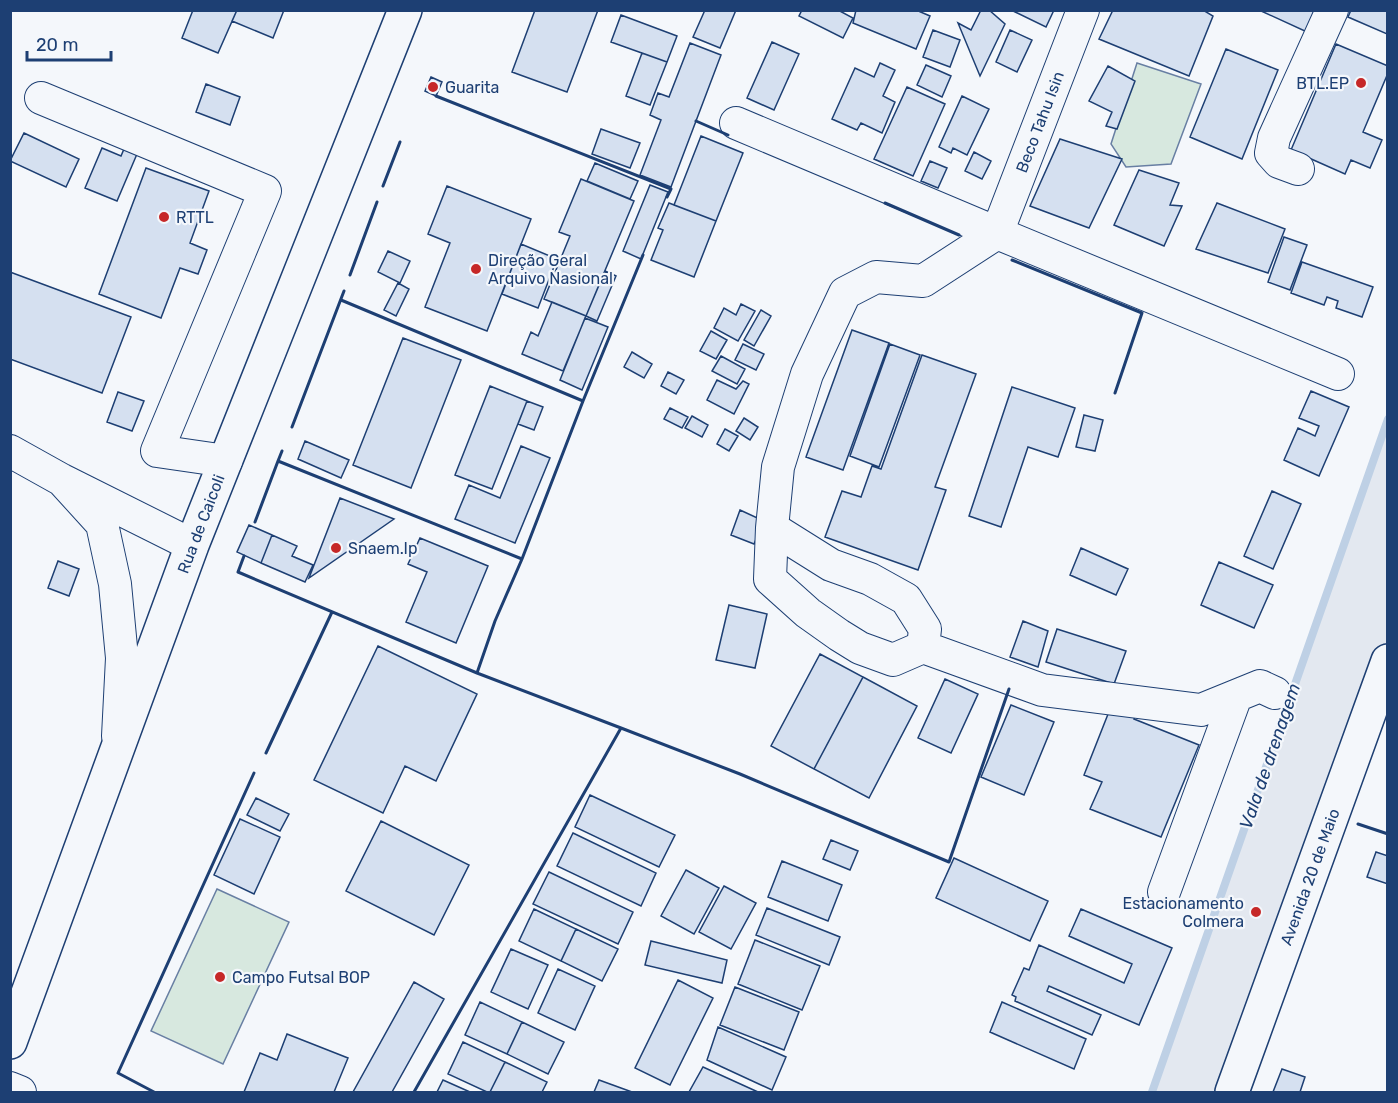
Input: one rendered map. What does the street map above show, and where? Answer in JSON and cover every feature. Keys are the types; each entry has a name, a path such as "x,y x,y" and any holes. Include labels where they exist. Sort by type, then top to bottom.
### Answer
{"main road":[{"name":"Rua de Caicoli","path":"10,1042 192,545 405,10"},
{"name":"Avenida 20 de Maio","path":"1232,1092 1388,661"}],"street":[{"name":"Beco Tahu Isin","path":"997,233 1083,10"},
{"path":"1298,169 1279,162 1271,153 1274,138 1332,10"},
{"path":"41,98 266,191 157,451 226,461"},
{"path":"736,123 1338,374"},
{"path":"997,233 923,280 876,277 845,293 807,374 778,467 770,579 808,613 860,648 893,660 923,647 1042,690 1201,710 1260,686 1275,693"},
{"path":"10,451 62,480 192,545"},
{"path":"62,480 102,524 114,584 122,658 118,746"},
{"path":"772,528 831,565 870,579 906,599 925,629 923,647"},
{"path":"1164,892 1236,696"},
{"path":"10,1088 20,1092"}],"shaded area":[{"path":"1137,63 1201,84 1171,164 1126,167 1111,144"},
{"name":"Estacionamento Colmera","path":"1387,419 1387,661 1232,1092 1152,1092"},
{"name":"Campo Futsal BOP","path":"217,889 289,922 223,1064 151,1031"}],"building":[{"path":"193,10 237,10 218,53 182,38"},
{"path":"237,10 284,10 273,38 232,21"},
{"path":"535,10 598,10 567,92 512,72"},
{"path":"705,10 736,10 720,48 693,37"},
{"path":"802,10 838,10 853,18 843,38 799,16"},
{"path":"856,10 916,10 930,16 916,49 853,23"},
{"path":"981,10 989,10 1005,24 980,76 958,23 971,30"},
{"path":"1011,10 1054,10 1046,27"},
{"path":"1113,10 1203,10 1213,16 1189,76 1099,39"},
{"path":"1259,10 1317,10 1307,32"},
{"path":"1351,10 1388,10 1387,34 1348,17"},
{"path":"621,15 677,36 667,62 611,42"},
{"path":"933,30 960,40 950,67 923,57"},
{"path":"1010,30 1032,40 1017,72 996,62"},
{"path":"772,42 799,54 774,110 747,98"},
{"path":"690,43 721,55 671,187 640,175 661,120 650,115 658,93 669,97"},
{"path":"1336,44 1388,66 1388,73 1363,132 1382,140 1370,168 1351,160 1345,174 1291,150"},
{"path":"1226,49 1278,70 1242,159 1190,137"},
{"path":"642,53 667,62 650,105 626,96"},
{"path":"880,63 895,70 883,96 895,102 882,133 861,123 857,130 832,119 855,68 874,77"},
{"path":"926,65 951,76 942,97 917,85"},
{"path":"1108,66 1135,81 1117,129 1106,126 1112,112 1089,101"},
{"name":"Guarita","path":"431,77 442,82 436,96 425,91"},
{"path":"206,84 240,97 230,125 196,112"},
{"path":"907,87 945,104 913,176 874,159"},
{"path":"962,96 989,109 967,155 953,148 951,153 939,147"},
{"path":"601,129 640,143 630,168 592,154"},
{"path":"24,133 79,159 66,187 10,161"},
{"path":"701,136 743,153 716,221 674,205"},
{"path":"1060,139 1122,159 1089,228 1030,206"},
{"path":"102,148 121,156 124,149 137,154 117,201 85,188"},
{"path":"974,152 991,161 982,179 965,171"},
{"path":"930,161 947,168 938,188 921,181"},
{"path":"595,163 638,181 630,199 587,181"},
{"name":"RTTL","path":"146,168 209,191 190,243 207,250 198,274 180,268 161,318 99,294"},
{"path":"1139,170 1179,183 1170,205 1182,206 1164,246 1114,225"},
{"path":"581,179 634,201 586,316 544,299 570,236 559,232"},
{"path":"650,185 668,192 641,259 623,251"},
{"name":"Direção Geral Arquivo Nasional","path":"447,186 531,219 487,331 425,307 450,243 428,234"},
{"path":"669,203 716,221 694,277 651,260 663,230 658,228"},
{"path":"1217,203 1285,229 1268,273 1196,249"},
{"path":"1284,237 1307,245 1290,290 1268,282"},
{"path":"521,244 557,259 538,308 502,294"},
{"path":"388,251 410,261 400,283 378,272"},
{"path":"1302,262 1373,287 1362,317 1336,308 1338,301 1327,297 1324,305 1291,293"},
{"path":"605,271 616,276 597,321 586,316"},
{"path":"10,272 131,317 102,393 10,359"},
{"path":"398,283 409,289 396,316 384,310"},
{"path":"552,302 586,316 563,371 522,354 531,332 538,336"},
{"path":"741,304 755,311 738,341 714,328 724,308 736,315"},
{"path":"761,310 771,316 754,346 744,340"},
{"path":"585,318 608,327 582,390 560,380"},
{"path":"852,330 889,343 843,470 806,457"},
{"path":"711,331 727,340 716,359 700,351"},
{"path":"403,338 461,360 411,488 353,465"},
{"path":"743,344 764,354 756,370 735,360"},
{"path":"890,344 920,355 879,467 850,456"},
{"path":"632,352 652,364 644,378 624,367"},
{"path":"922,355 976,374 935,487 946,490 918,570 825,537 842,491 861,497 872,466 881,469"},
{"path":"721,356 745,369 737,384 712,371"},
{"path":"668,372 684,380 676,394 661,386"},
{"path":"717,380 736,389 743,381 749,384 734,414 707,400"},
{"path":"490,386 527,401 492,489 455,475"},
{"path":"1012,387 1075,408 1058,457 1028,447 1001,527 969,516"},
{"path":"1311,391 1349,407 1319,476 1284,460 1298,428 1315,436 1319,426 1299,418"},
{"path":"118,392 144,401 132,431 107,422"},
{"path":"527,401 543,407 534,430 518,424"},
{"path":"670,408 688,417 682,428 664,419"},
{"path":"1084,415 1103,420 1095,451 1076,447"},
{"path":"692,416 708,425 702,437 685,428"},
{"path":"744,418 758,427 750,440 736,431"},
{"path":"725,429 738,436 729,451 717,444"},
{"path":"305,441 349,460 341,478 298,459"},
{"path":"521,446 550,458 515,543 455,519 469,485 500,498"},
{"path":"1272,491 1301,504 1273,569 1244,556"},
{"name":"Snaem.Ip","path":"340,498 394,519 309,578"},
{"path":"740,510 764,521 754,544 731,535"},
{"path":"249,525 272,535 261,563 237,552"},
{"path":"272,535 297,546 292,556 313,565 305,582 261,563"},
{"path":"420,538 488,566 456,643 406,622 427,572 408,564"},
{"path":"1081,548 1128,569 1116,595 1070,575"},
{"path":"58,561 79,569 69,596 48,588"},
{"path":"1219,562 1273,585 1254,628 1201,605"},
{"path":"729,605 767,614 755,668 716,660"},
{"path":"1023,621 1048,631 1038,667 1010,657"},
{"path":"1057,629 1126,651 1114,684 1046,662"},
{"path":"378,646 477,694 436,781 405,766 383,813 314,780"},
{"path":"820,654 863,677 814,769 771,746"},
{"path":"863,677 917,706 869,798 814,769"},
{"path":"945,679 978,694 951,753 918,738"},
{"path":"1112,704 1136,714 1134,719 1199,745 1161,837 1090,809 1102,782 1084,775"},
{"path":"1011,705 1054,722 1024,795 981,777"},
{"path":"590,795 675,835 659,867 575,827"},
{"path":"256,798 289,814 280,831 247,815"},
{"path":"240,819 280,837 254,894 214,875"},
{"path":"381,821 469,865 434,935 346,891"},
{"path":"573,833 656,873 641,906 557,866"},
{"path":"831,840 858,851 850,870 823,859"},
{"path":"1376,852 1388,856 1388,884 1367,877"},
{"path":"954,858 1048,901 1030,941 936,898"},
{"path":"782,861 842,885 828,921 768,897"},
{"path":"686,870 719,888 694,934 661,916"},
{"path":"549,872 633,912 618,944 533,904"},
{"path":"724,886 756,903 731,949 699,932"},
{"path":"767,908 840,937 829,965 756,935"},
{"path":"534,909 576,929 561,961 519,941"},
{"path":"1081,909 1172,948 1139,1025 1049,986 1047,991 1101,1015 1092,1035 1015,1001 1016,997 1012,995 1024,968 1029,970 1039,945 1124,983 1132,964 1069,936"},
{"path":"576,929 618,949 602,981 561,961"},
{"path":"755,940 820,966 802,1010 738,984"},
{"path":"651,941 727,960 722,983 645,965"},
{"path":"511,949 548,965 528,1009 491,992"},
{"path":"558,969 595,986 575,1030 538,1013"},
{"path":"678,980 713,998 670,1085 635,1068"},
{"path":"414,982 444,999 392,1092 353,1092"},
{"path":"735,987 799,1012 784,1050 720,1025"},
{"path":"480,1002 522,1022 507,1054 465,1035"},
{"path":"1002,1002 1086,1039 1074,1069 990,1032"},
{"path":"522,1022 564,1042 548,1074 507,1054"},
{"path":"718,1027 786,1057 772,1090 707,1060"},
{"path":"287,1034 348,1058 334,1092 244,1092 260,1053 277,1060"},
{"path":"463,1042 505,1062 490,1092 448,1074"},
{"path":"505,1062 547,1082 542,1092 490,1092"},
{"path":"703,1067 758,1092 689,1092"},
{"path":"1282,1069 1305,1077 1300,1092 1273,1092"},
{"path":"443,1080 470,1092 437,1092"},
{"path":"599,1080 632,1092 594,1092"}],"waterway":[{"name":"Vala de drenagem","path":"1152,1092 1388,419"}],"wall":[{"path":"436,96 671,189 667,197"},
{"path":"696,121 728,135"},
{"path":"383,186 400,142"},
{"path":"350,275 377,202"},
{"path":"885,203 959,235"},
{"path":"341,300 583,401 643,255"},
{"path":"1012,260 1142,313 1115,393"},
{"path":"292,427 344,291"},
{"path":"282,451 278,461 522,559 583,401"},
{"path":"255,522 278,461"},
{"path":"244,556 238,572 477,673 495,621 522,559"},
{"path":"266,753 332,612"},
{"path":"414,1092 621,728 477,673"},
{"path":"621,728 740,774 949,862 1009,689"},
{"path":"154,1092 118,1073 254,773"},
{"path":"1358,824 1388,834"}],"place":[{"name":"BTL.EP","path":"1361,83"},
{"name":"Guarita","path":"433,87"},
{"name":"RTTL","path":"164,217"},
{"name":"Direção Geral Arquivo Nasional","path":"476,269"},
{"name":"Snaem.Ip","path":"336,548"},
{"name":"Estacionamento Colmera","path":"1256,912"},
{"name":"Campo Futsal BOP","path":"220,977"}]}
